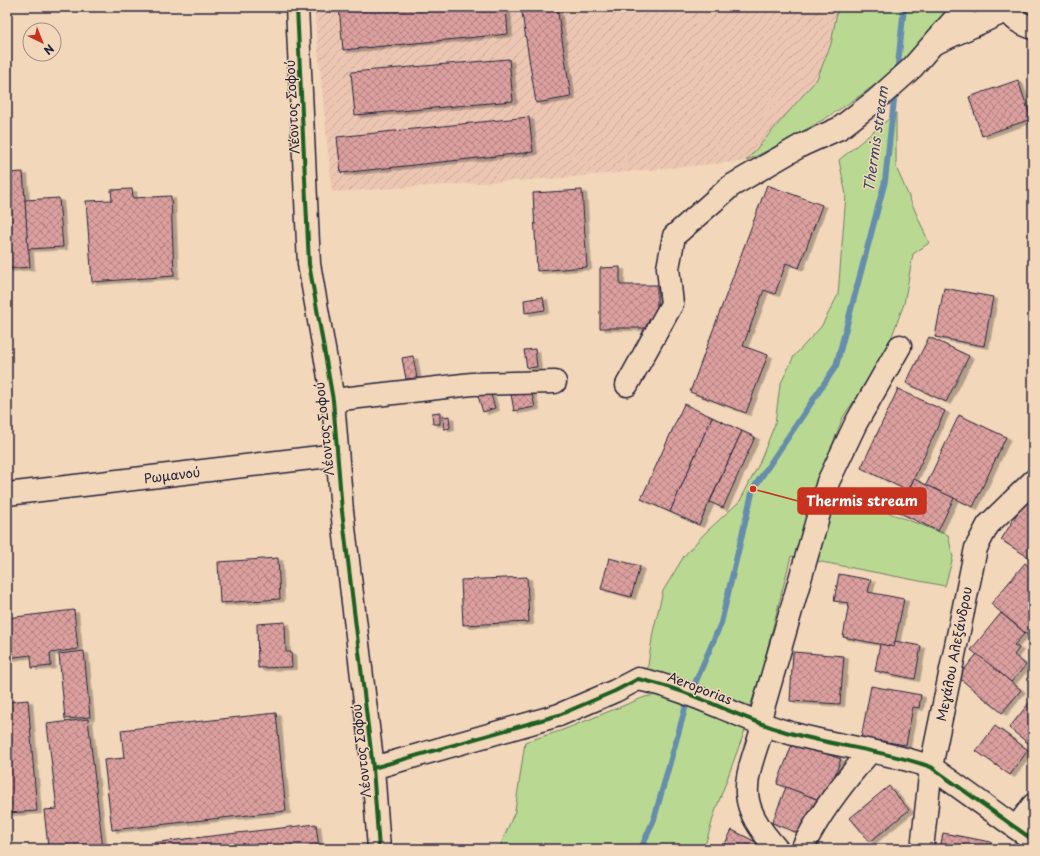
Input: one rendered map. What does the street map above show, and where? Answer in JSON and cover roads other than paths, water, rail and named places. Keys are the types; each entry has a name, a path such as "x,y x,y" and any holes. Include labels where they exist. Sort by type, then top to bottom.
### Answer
{"street":[{"name":"Λέοντος Σοφού","path":"297,7 309,264 333,400 337,455 373,768 379,849"},
{"path":"627,385 672,304 668,268 674,236 731,186 802,145 840,128 875,101 912,68 965,7"},
{"path":"930,46 1007,8 1014,19 1023,25 1033,28"},
{"path":"777,849 753,818 746,792 750,767 828,482 856,423 900,346"},
{"path":"333,400 472,384 555,382"},
{"name":"Ρωμανού","path":"7,494 337,455"},
{"name":"Μεγάλου Αλεξάνδρου","path":"922,849 931,768 976,548 988,524 1033,481"},
{"name":"Aeroporias","path":"373,768 559,714 615,691 638,678 664,684 761,723 802,736 911,760 931,768 1024,834"},
{"path":"802,849 846,779 870,752"},
{"path":"1024,834 1033,805"}],"waterway":[{"name":"Thermis stream","path":"897,74 904,7"},
{"name":"Thermis stream","path":"641,849 654,819 687,702 721,623 753,489 836,366 885,181 895,91"}],"place":[{"name":"Thermis stream","path":"753,489"}]}
